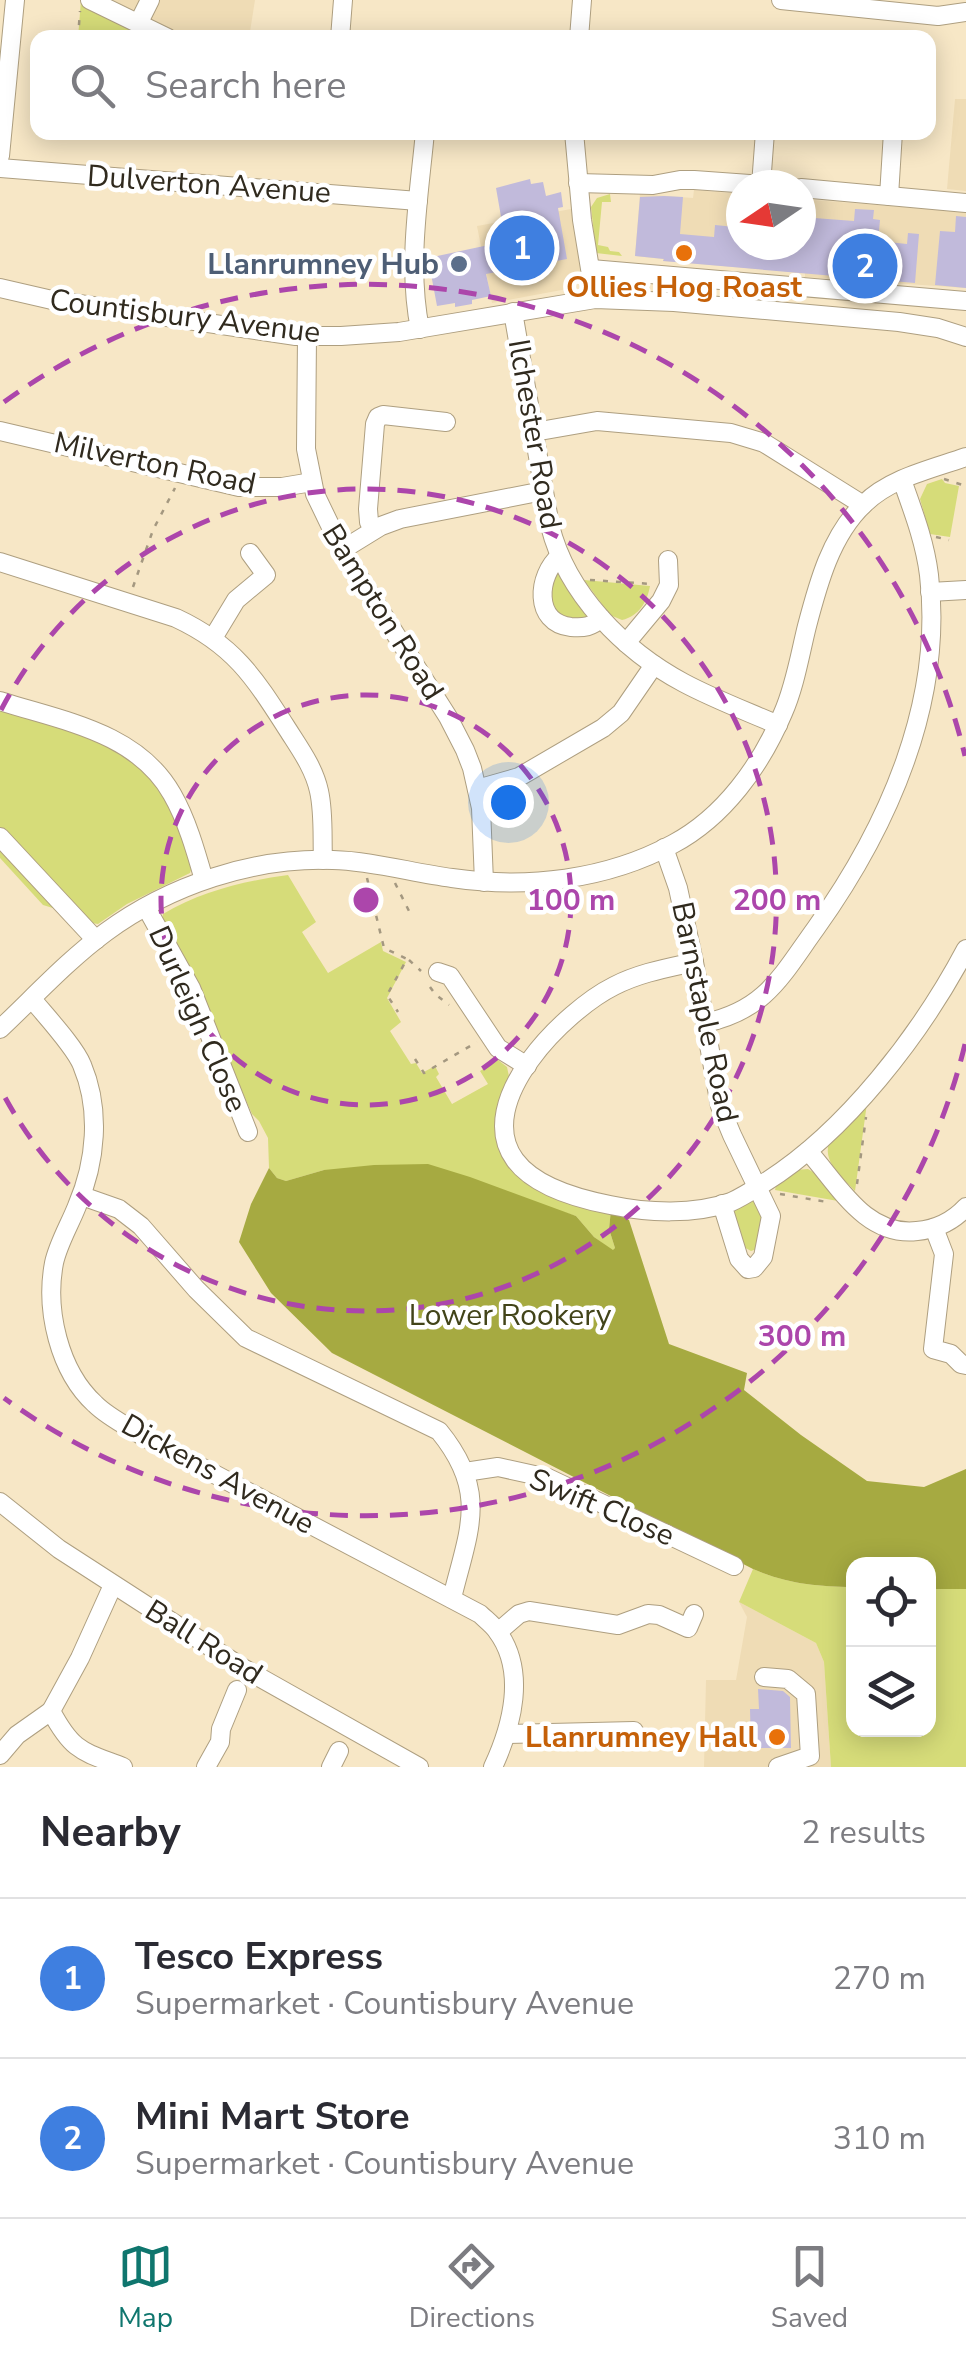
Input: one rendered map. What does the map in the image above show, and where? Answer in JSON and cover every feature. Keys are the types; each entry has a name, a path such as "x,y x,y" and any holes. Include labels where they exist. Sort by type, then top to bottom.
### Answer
{"street":[{"path":"0,156 15,0"},
{"path":"90,0 154,30"},
{"path":"139,22 150,0"},
{"path":"341,30 343,0"},
{"path":"580,30 582,0"},
{"path":"780,0 938,16 966,12"},
{"path":"420,328 415,290 424,140"},
{"path":"575,140 595,299"},
{"path":"764,170 765,140"},
{"path":"889,196 892,140"},
{"name":"Dulverton Avenue","path":"0,168 418,200"},
{"path":"578,182 653,186 680,180 726,183"},
{"path":"816,189 966,203"},
{"path":"591,269 966,301"},
{"name":"Countisbury Avenue","path":"0,288 52,300 307,336 374,334 595,299 900,322 966,337"},
{"name":"Ilchester Road","path":"512,312 553,539 573,580 602,618 654,665 684,683 778,725"},
{"name":"Bampton Road","path":"307,336 305,435 320,507 342,550 448,716 465,750 483,826 484,882"},
{"path":"373,530 368,508 378,417 446,422"},
{"path":"534,432 596,421 731,433 764,444 863,504"},
{"name":"Milverton Road","path":"0,431 239,487 312,482"},
{"path":"0,1029 96,940 146,906 204,880 280,863 323,860 484,882 534,882 590,874 664,848 698,827 736,792 778,725 790,694 818,585 847,524 863,504 880,492 966,457"},
{"path":"705,1023 746,1008 773,987 841,893 878,828 900,778 923,694 930,645 930,592 920,534 902,480"},
{"path":"342,550 400,518 544,492"},
{"path":"213,638 236,600 266,575 250,553"},
{"name":"Ilchester Road","path":"560,556 546,575 546,613 565,626 589,627 602,618"},
{"path":"626,643 669,584 668,560"},
{"path":"0,562 176,618 213,638 242,663 258,682 316,777 321,800 323,860"},
{"path":"930,592 966,590"},
{"path":"477,789 518,777 603,728 621,713 654,665"},
{"path":"0,701 107,736 144,759 160,775 181,812 204,880"},
{"path":"0,837 96,940"},
{"name":"Barnstaple Road","path":"664,848 678,888 720,1106 771,1216 763,1257 754,1268 748,1269 739,1259 722,1204"},
{"name":"Durleigh Close","path":"146,906 191,988 248,1132"},
{"path":"694,962 642,974 600,994 564,1022 527,1066 508,1102 504,1126 515,1160 534,1177 587,1200 659,1212 722,1204 758,1187 808,1151 868,1091 931,1007 966,949"},
{"path":"429,975 450,976 498,1048 527,1066"},
{"name":"Dickens Avenue","path":"32,999 82,1062 94,1124 92,1160 82,1196 54,1261 52,1298 58,1338 69,1371 95,1405 146,1438 452,1598 480,1614 498,1632"},
{"path":"808,1151 858,1210 896,1230 934,1228 966,1207"},
{"path":"82,1196 119,1209 141,1226 246,1338 439,1431 457,1453 472,1495 472,1519 452,1598"},
{"path":"934,1228 944,1254 933,1349 966,1365"},
{"name":"Swift Close","path":"465,1472 498,1467 548,1478 734,1566"},
{"name":"Ball Road","path":"2,1510 113,1585 299,1701 419,1767"},
{"path":"0,1755 16,1734 51,1711 113,1585"},
{"path":"493,1767 507,1734 514,1698 513,1666 498,1632 519,1614 529,1611 618,1625 648,1614 688,1628 694,1614"},
{"path":"764,1678 788,1679 806,1694 810,1756 778,1767"},
{"path":"206,1767 220,1742 221,1729 237,1690"},
{"path":"51,1711 77,1748 123,1767"},
{"path":"507,1734 634,1731"}],"path":[{"path":"78,30 80,0"},
{"path":"128,602 152,530 182,474"},
{"path":"573,580 669,584"},
{"path":"364,863 384,948 407,958 429,975 435,994 451,1007"},
{"path":"386,866 410,912"},
{"path":"398,1012 387,995 407,958"},
{"path":"415,1058 424,1073 488,1035"},
{"path":"436,1066 442,1076"}],"shaded area":[{"path":"109,0 255,0 250,30 169,30"},
{"path":"955,99 966,99 966,191 947,189"},
{"path":"694,190 726,193 726,260 816,260 816,200 966,212 966,288 805,277 805,273 635,256 640,194 693,198"},
{"path":"571,209 581,271 574,287 492,303 477,226"},
{"path":"739,1602 816,1643 824,1662 831,1767 704,1767 706,1680 736,1680 747,1617"}],"green space":[{"path":"81,0 90,0 150,28 149,30 79,30"},
{"path":"610,194 611,202 602,202 598,245 622,256 596,253 591,207 597,198"},
{"path":"942,479 959,486 950,537 930,534 920,499 927,484"},
{"path":"555,568 588,617 584,620 561,615 550,606"},
{"path":"584,580 650,586 641,608 622,620 610,615"},
{"path":"0,707 116,745 168,795 193,864 190,873 127,904 98,924 92,923 0,829"},
{"path":"0,849 56,909 43,905 0,858"},
{"path":"288,875 316,922 302,932 328,973 381,942 383,951 406,962 387,998 401,1022 390,1031 411,1064 416,1063 422,1073 435,1066 439,1074 436,1077 452,1104 488,1084 480,1071 498,1060 507,1067 510,1081 505,1098 517,1169 611,1210 613,1251 576,1216 547,1207 324,1170 286,1181 277,1178 269,1168 268,1138 252,1114 162,920 163,914 208,893"},
{"path":"867,1103 855,1191 834,1168 828,1148 830,1140"},
{"name":"Lower Rookery","path":"428,1164 470,1177 576,1216 594,1237 613,1250 611,1210 629,1220 669,1344 747,1373 744,1390 867,1481 924,1487 966,1469 966,1589 936,1589 936,1557 846,1557 846,1587 802,1583 766,1574 332,1353 271,1293 239,1242 251,1204 269,1168 277,1178 286,1181 324,1170"},
{"path":"808,1169 838,1201 775,1190 796,1170"},
{"path":"752,1200 765,1210 757,1249 751,1251 742,1246 733,1211 737,1205"},
{"path":"753,1569 802,1583 846,1587 846,1737 936,1737 936,1589 966,1589 966,1767 831,1767 824,1662 816,1643 739,1602"}],"building":[{"path":"530,179 531,184 543,182 546,196 561,192 563,207 558,208 567,259 486,274 491,296 472,300 472,304 437,306 428,258 498,243 496,230 503,228 496,188"},
{"path":"640,197 683,197 680,234 714,237 715,225 726,226 726,260 816,260 816,218 854,221 855,209 874,210 873,219 880,220 878,241 907,244 908,233 919,234 915,283 635,256"},
{"path":"956,216 966,217 966,288 935,285 940,231 955,232"},
{"path":"758,1689 783,1691 790,1697 791,1748 751,1748 750,1709 759,1709"}],"place":[{"name":"Tesco Express","path":"522,248"},
{"name":"Ollies Hog Roast","path":"684,253"},
{"name":"Llanrumney Hub","path":"459,264"},
{"name":"Mini Mart Store","path":"865,266"},
{"name":"Llanrumney Hall","path":"777,1737"}]}
